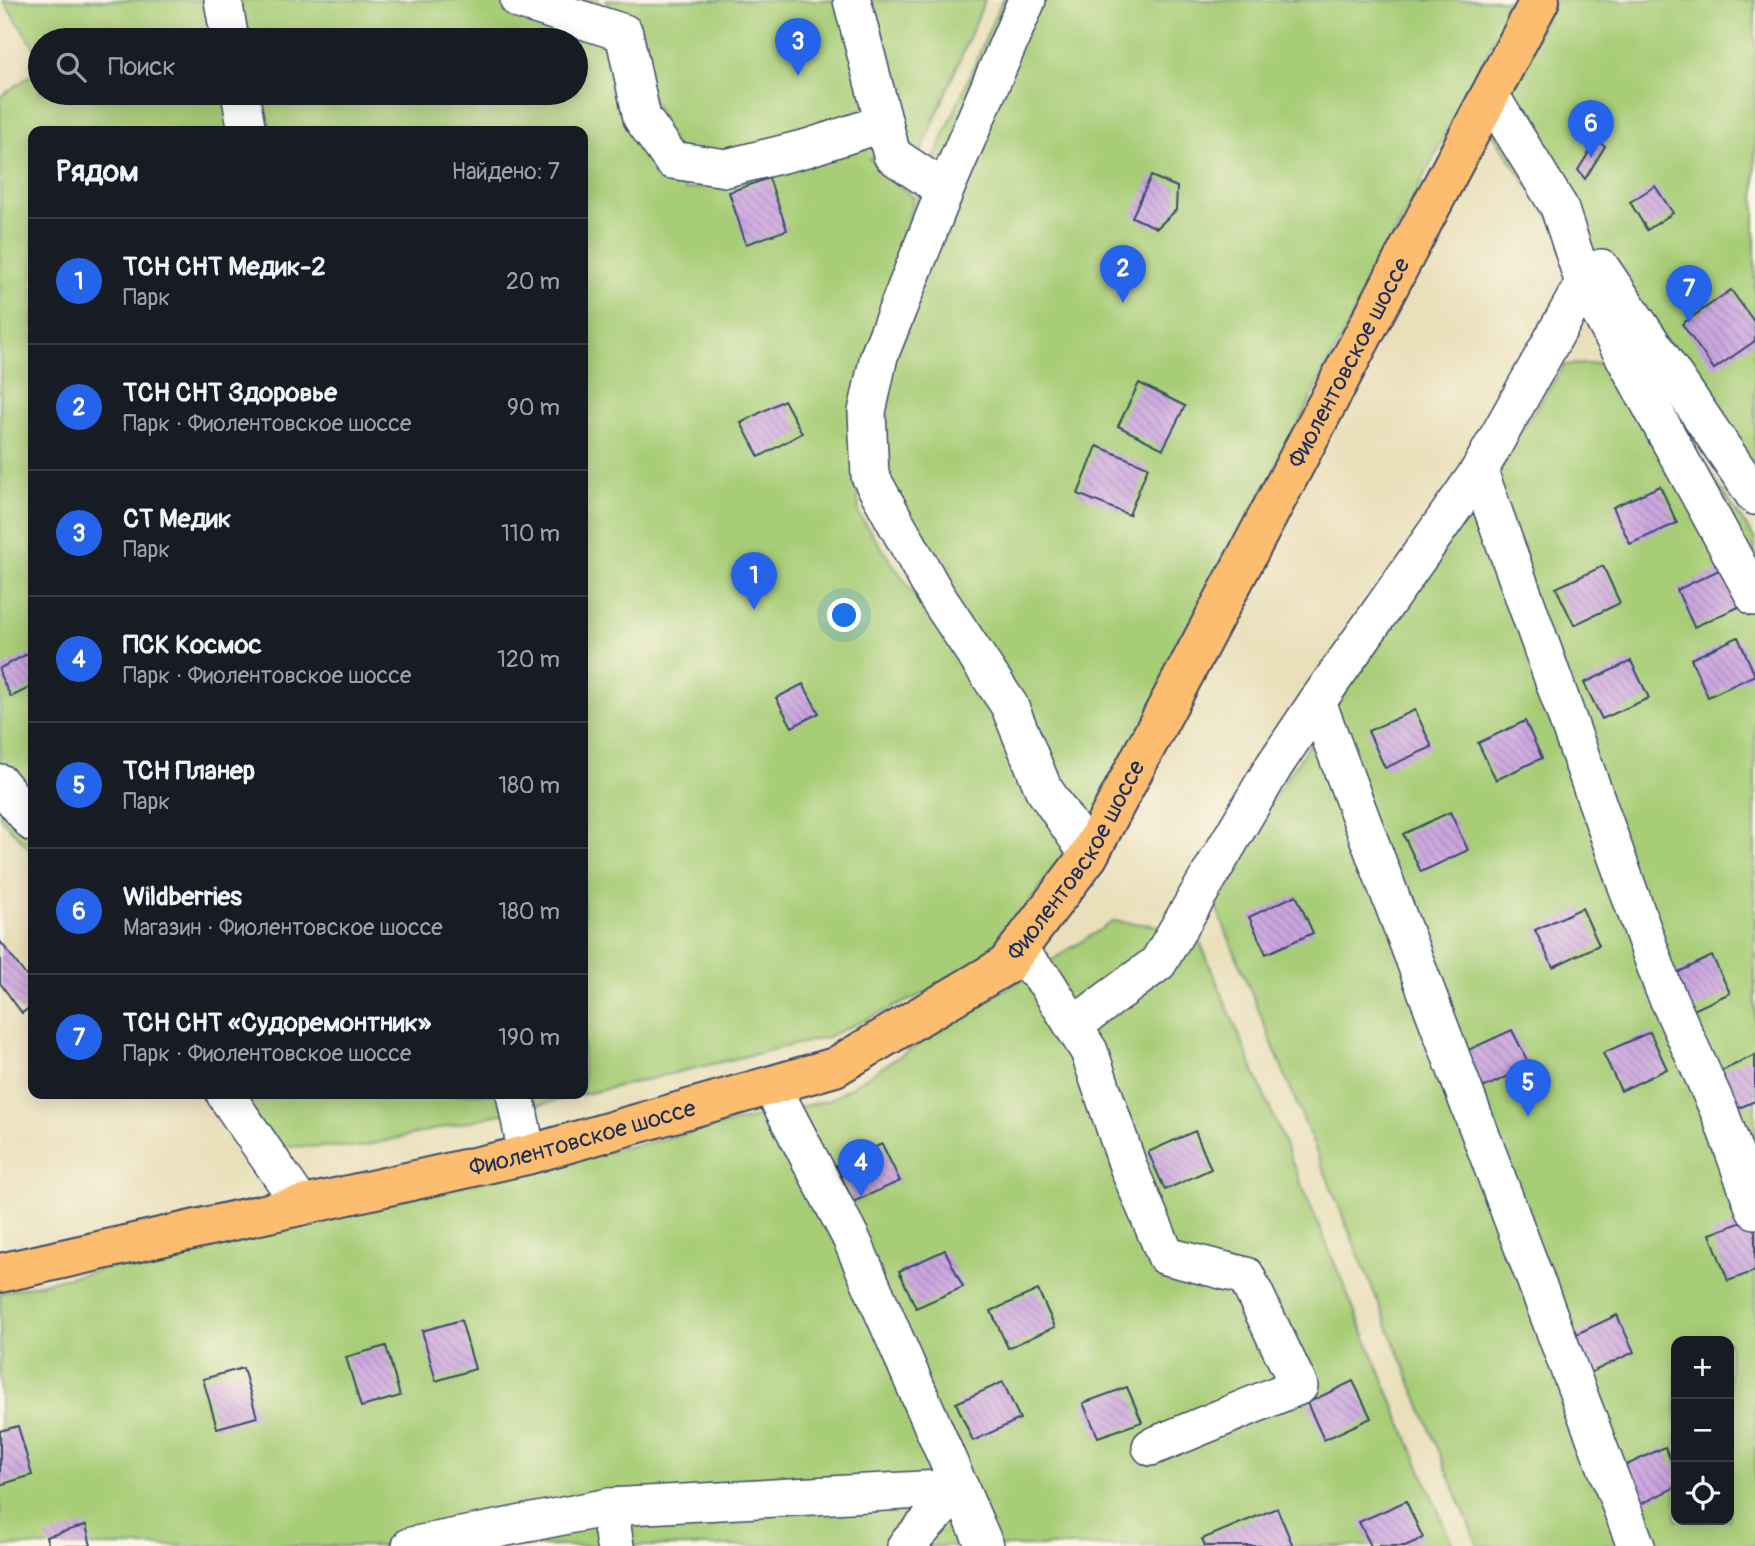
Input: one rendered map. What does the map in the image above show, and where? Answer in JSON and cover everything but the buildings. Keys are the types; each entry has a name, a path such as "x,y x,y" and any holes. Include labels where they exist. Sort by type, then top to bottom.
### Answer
{"main road":[{"name":"Фиолентовское шоссе","path":"0,1273 527,1155 835,1067 1006,965 1089,855 1540,0"}],"lane":[{"path":"223,0 228,28"},
{"path":"519,0 624,33 642,118 672,160 726,169 807,148 884,123"},
{"path":"852,0 892,155 945,190"},
{"path":"1027,0 945,190 879,356 867,412 870,476 936,595 1009,705 1043,788 1089,855"},
{"path":"1490,95 1559,206 1755,496"},
{"path":"242,105 246,126"},
{"path":"1559,206 1584,283 1755,597"},
{"path":"1073,1026 1158,963 1273,766 1479,471 1584,283"},
{"path":"1479,471 1663,987 1720,1113 1755,1210"},
{"path":"1317,702 1636,1546"},
{"path":"0,783 28,816"},
{"path":"1017,951 1046,982 1088,1051 1129,1169 1166,1256 1246,1276 1299,1386 1151,1447"},
{"path":"771,1085 851,1238 985,1546"},
{"path":"228,1099 302,1206"},
{"path":"516,1099 527,1155"},
{"path":"411,1546 609,1507 960,1488"},
{"path":"906,1546 960,1488"},
{"path":"609,1507 615,1546"}],"green space":[{"path":"3,0 598,0 686,190 794,168 690,180 606,0 985,0 921,152 870,159 914,198 866,373 922,187 1002,0 1514,0 1090,832 971,664 853,425 859,515 991,705 1074,841 981,968 827,1037 588,1093 588,126 28,126 28,848 0,817 0,97 28,77 28,105 588,105 588,28 28,28 28,38"},
{"path":"1556,0 1755,0 1755,519 1489,128"},
{"path":"1633,362 1755,539 1755,1546 1478,1546 1210,892 1565,365"},
{"path":"1114,921 1195,930 1453,1546 0,1546 0,1293 830,1100"},
{"path":"221,1099 564,1099 360,1147 263,1146"}],"place":[{"name":"СТ Медик","path":"798,76"},
{"name":"Wildberries","path":"1591,158"},
{"name":"ТСН СНТ Здоровье","path":"1123,303"},
{"name":"ТСН СНТ «Судоремонтник»","path":"1689,323"},
{"name":"ТСН СНТ Медик-2","path":"754,610"},
{"name":"ТСН Планер","path":"1528,1117"},
{"name":"ПСК Космос","path":"861,1197"}]}
